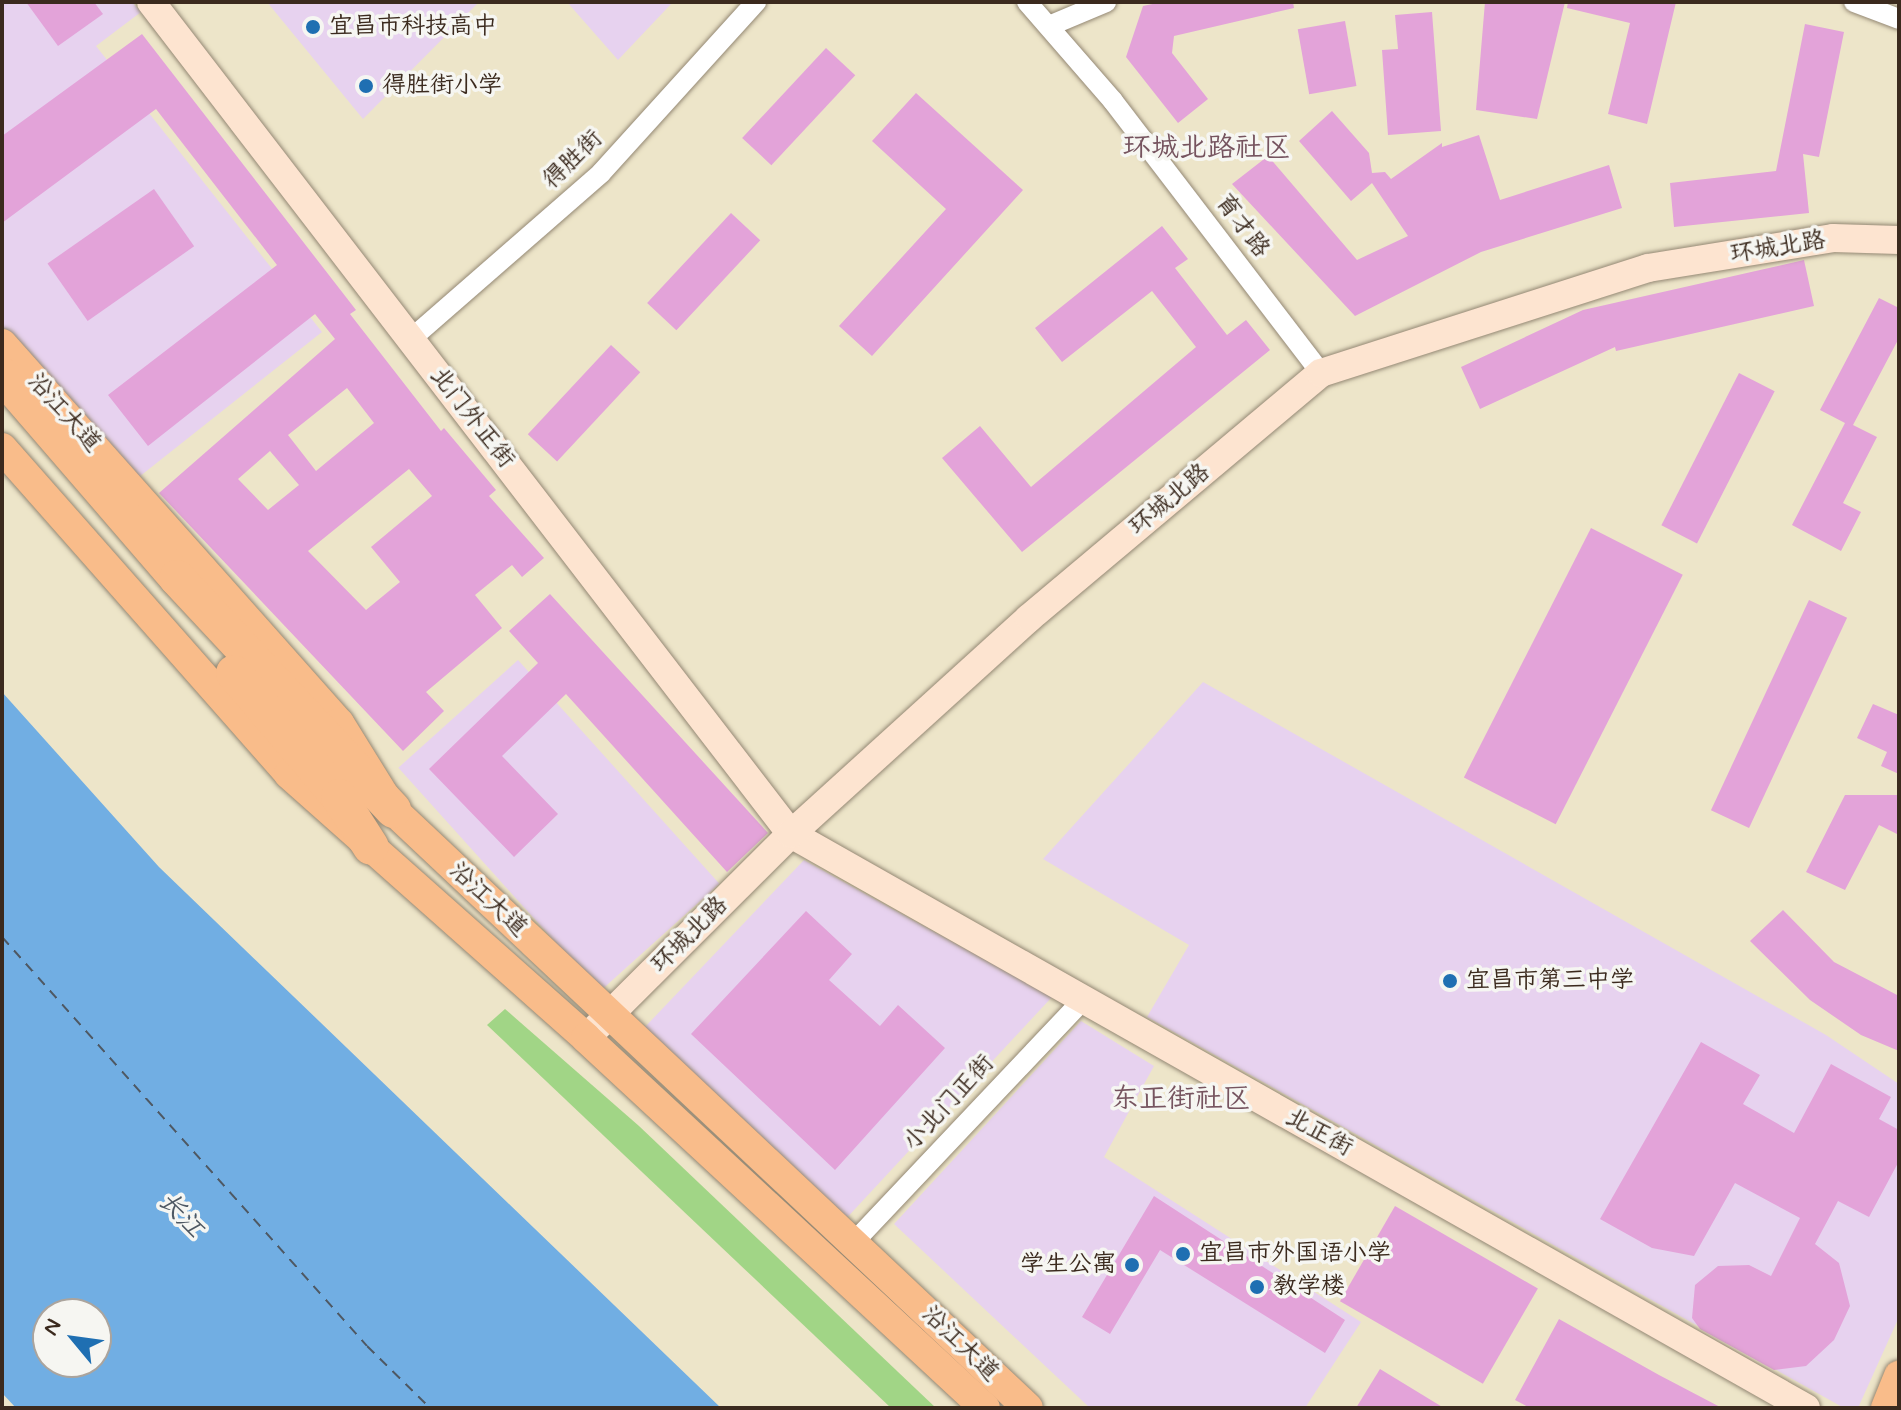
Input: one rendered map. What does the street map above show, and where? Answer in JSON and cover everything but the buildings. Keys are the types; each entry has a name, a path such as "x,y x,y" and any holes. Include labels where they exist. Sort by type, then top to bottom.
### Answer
{"highway":[{"path":"2,375 177,578 393,810"},
{"path":"2,401 339,797 371,847"}],"main road":[{"name":"沿江大道","path":"2,344 339,723 393,810 1028,1408"},
{"name":"沿江大道","path":"2,448 289,774 586,1038 985,1408"},
{"path":"1886,1408 1899,1376"}],"street":[{"name":"北门外正街","path":"151,2 791,834"},
{"name":"得胜街","path":"411,339 601,173 756,2"},
{"name":"育才路","path":"1027,2 1118,108 1321,373"},
{"path":"1049,26 1106,2"},
{"path":"1854,2 1899,19"},
{"name":"环城北路","path":"586,1038 791,834 1029,618 1321,373 1648,268 1833,238 1899,240"},
{"name":"北正街","path":"791,834 1806,1408"},
{"name":"小北门正街","path":"854,1242 1083,1000"}],"shaded area":[{"path":"2,2 132,2 141,12 96,46 322,332 120,492 2,330"},
{"name":"得胜街小学","path":"267,2 479,2 363,119"},
{"path":"567,2 673,2 618,60"},
{"path":"518,660 719,884 600,991 398,768"},
{"name":"宜昌市第三中学","path":"1203,682 1826,1035 1899,1084 1899,1317 1858,1408 1844,1408 1147,1017 1189,945 1043,859"},
{"path":"804,860 1052,997 842,1223 644,1028"},
{"path":"1081,1021 1154,1066 1104,1157 1361,1322 1305,1408 1090,1408 894,1224"}],"green space":[{"path":"505,1009 639,1126 936,1408 891,1408 487,1025"}],"water":[{"name":"长江","path":"2,692 159,867 721,1408 16,1408 2,1393"}],"ferry route":[{"path":"2,937 367,1346 430,1408"}],"place":[{"name":"宜昌市科技高中","path":"313,27"},
{"name":"得胜街小学","path":"366,86"},
{"name":"宜昌市第三中学","path":"1450,981"},
{"name":"宜昌市外国语小学","path":"1183,1254"},
{"name":"学生公寓","path":"1132,1265"},
{"name":"教学楼","path":"1257,1287"}],"district":[{"name":"环城北路社区","path":"1207,149"},
{"name":"东正街社区","path":"1181,1100"}]}
